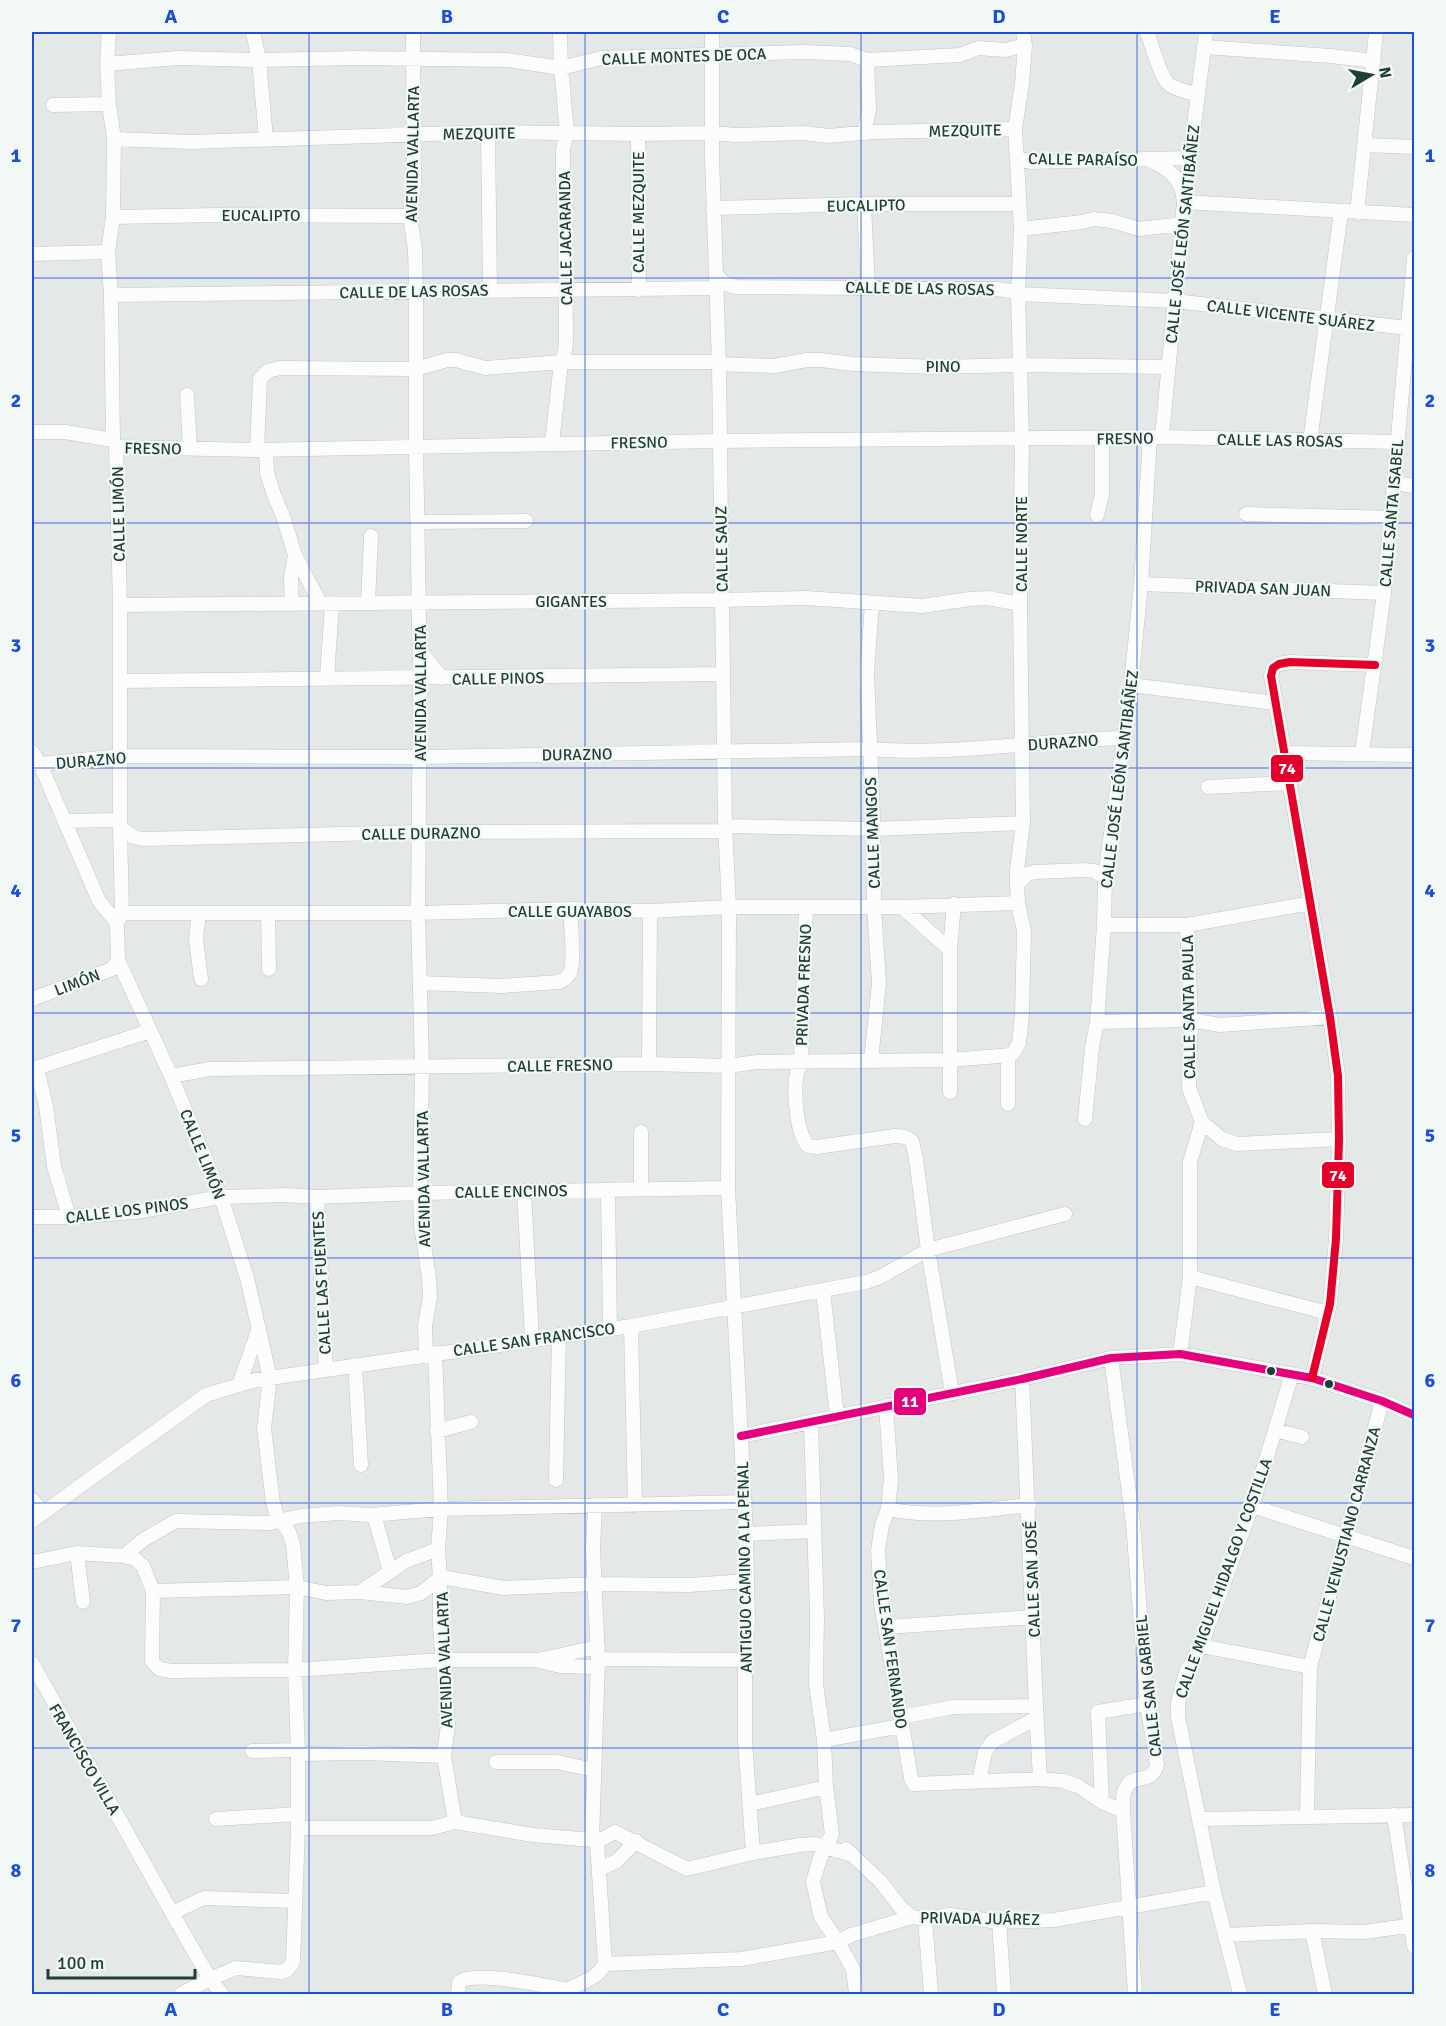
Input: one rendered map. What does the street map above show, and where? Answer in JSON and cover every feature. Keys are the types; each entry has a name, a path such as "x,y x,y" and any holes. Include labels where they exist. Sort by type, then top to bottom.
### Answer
{"street":[{"name":"CALLE LIMÓN","path":"109,32 107,64 114,139 113,217 108,252 121,681 121,850 118,960 171,1076 221,1197 247,1278 270,1378 264,1428 273,1503 277,1516 289,1532 293,1544 297,1587 295,1670 298,1821 293,1962 287,1970 281,1972 236,1968 210,1979"},
{"path":"253,32 259,60 266,139"},
{"name":"AVENIDA VALLARTA","path":"413,32 414,185 410,216 415,249 420,602 418,913 422,1066 420,1193 421,1226 429,1287 425,1326 437,1431 441,1509 438,1549 441,1660 448,1725 444,1756 455,1822"},
{"name":"CALLE JACARANDA","path":"552,444 561,362 566,343 565,219 562,182 563,149 567,132 560,32"},
{"name":"CALLE SAUZ","path":"712,32 712,156 719,363 725,828 729,907 728,1066"},
{"path":"1147,32 1162,78 1174,87 1198,95"},
{"name":"CALLE JOSÉ LEÓN SANTIBÁÑEZ","path":"1085,1119 1097,1022 1105,877 1131,685 1156,438 1168,367 1189,158 1206,32"},
{"path":"1357,213 1366,146 1376,32"},
{"name":"CALLE MONTES DE OCA","path":"107,64 178,58 259,60 413,58 507,60 561,68 601,58 829,52 850,54 867,60 960,55 978,48 1005,50 1025,36"},
{"name":"CALLE NORTE","path":"1008,1104 1010,1055 1019,1042 1022,1015 1024,931 1017,885 1023,823 1020,604 1022,439 1018,294 1021,229 1015,129 1021,96 1025,36"},
{"path":"1204,47 1374,61"},
{"path":"864,133 869,110 867,60"},
{"path":"53,105 109,104"},
{"name":"MEZQUITE","path":"114,139 191,142 488,132 736,135 802,133 829,136 1015,129"},
{"path":"488,132 490,290"},
{"name":"CALLE MEZQUITE","path":"638,134 639,290"},
{"path":"712,156 736,135"},
{"path":"1366,146 1414,147"},
{"name":"CALLE PARAÍSO","path":"1017,158 1031,162 1189,158"},
{"name":"CALLE PARAÍSO","path":"1149,160 1162,166 1180,182 1185,202"},
{"path":"1185,202 1414,215"},
{"path":"864,204 868,287"},
{"name":"EUCALIPTO","path":"713,208 864,204 1019,204"},
{"path":"1310,441 1341,212"},
{"name":"EUCALIPTO","path":"113,217 410,216"},
{"path":"1021,229 1093,219 1112,220 1139,229 1183,224"},
{"path":"32,255 108,252"},
{"name":"CALLE SANTA ISABEL","path":"1362,753 1384,593 1414,258"},
{"name":"CALLE DE LAS ROSAS","path":"111,295 639,290 717,287 724,283 736,287 997,288 1018,294 1175,301"},
{"name":"CALLE VICENTE SUÁREZ","path":"1175,301 1407,328"},
{"name":"PINO","path":"326,603 295,555 261,450 260,379 268,371 280,368 416,369 447,360 456,360 485,368 561,362 719,363 774,366 807,360 936,367 1021,365 1168,367"},
{"path":"187,395 190,448"},
{"name":"FRESNO","path":"32,432 65,432 115,444 261,450 719,441 1156,438"},
{"path":"1097,515 1102,495 1102,438"},
{"name":"CALLE LAS ROSAS","path":"1156,438 1398,442"},
{"path":"1395,483 1414,486"},
{"path":"1246,514 1391,518"},
{"path":"418,522 526,521"},
{"path":"368,603 371,536"},
{"path":"292,604 291,577 295,555"},
{"name":"PRIVADA SAN JUAN","path":"1141,584 1384,593"},
{"name":"GIGANTES","path":"120,605 806,598 922,606 988,598 1020,604"},
{"path":"326,603 327,678"},
{"name":"CALLE MANGOS","path":"871,1061 879,983 874,906 867,672 872,604"},
{"path":"420,651 442,678"},
{"path":"1312,1378 1328,1313 1336,1239 1338,1076 1311,903 1288,783 1271,676 1273,668 1290,662 1375,665"},
{"name":"CALLE PINOS","path":"121,681 723,674"},
{"path":"1131,685 1275,703"},
{"name":"DURAZNO","path":"36,764 121,756 420,757 870,749 905,752 1123,738"},
{"path":"32,752 99,902 106,912 120,918"},
{"path":"1285,753 1414,755"},
{"path":"1208,787 1288,783"},
{"path":"64,820 120,823"},
{"name":"CALLE DURAZNO","path":"120,823 134,837 143,839 419,832 725,828 873,829 1023,823"},
{"path":"121,850 130,843 143,839"},
{"path":"1020,855 1035,872"},
{"path":"1017,885 1027,874 1035,872 1084,870 1094,871 1105,877"},
{"name":"CALLE GUAYABOS","path":"120,918 199,913 418,913 570,909 650,911 729,907 902,907 1018,903"},
{"name":"CALLE SANTA PAULA","path":"1202,1122 1190,1088 1191,1020 1186,925 1311,903"},
{"path":"950,1092 950,950 954,904"},
{"path":"902,907 950,950"},
{"name":"PRIVADA FRESNO","path":"806,908 801,1062 796,1079 801,1133 808,1146 817,1147 895,1136 905,1137 912,1142 928,1250"},
{"path":"420,984 501,986 559,982 569,975 572,966 570,909"},
{"path":"649,1064 650,911"},
{"path":"199,913 196,939 201,979"},
{"path":"268,913 269,969"},
{"path":"1104,925 1186,925"},
{"name":"LIMÓN","path":"32,999 112,969 118,960"},
{"path":"1097,1022 1191,1020 1220,1025 1330,1017"},
{"path":"69,1217 54,1166 46,1106 38,1073 39,1067 150,1031"},
{"name":"CALLE FRESNO","path":"171,1076 210,1069 649,1064 728,1066 757,1062 949,1060 1010,1055"},
{"name":"ANTIGUO CAMINO A LA PENAL","path":"728,1066 728,1188 736,1307 746,1534 745,1741 753,1853"},
{"path":"1180,1354 1190,1276 1190,1162 1202,1122 1222,1139 1237,1144 1339,1139"},
{"path":"641,1132 641,1189"},
{"name":"CALLE ENCINOS","path":"221,1197 728,1188"},
{"path":"608,1190 610,1329"},
{"path":"524,1191 532,1339"},
{"name":"CALLE LOS PINOS","path":"32,1217 135,1212 221,1197"},
{"name":"CALLE LAS FUENTES","path":"317,1197 326,1370"},
{"name":"CALLE SAN FRANCISCO","path":"32,1521 206,1395 239,1385 355,1365 631,1326 823,1291 880,1277 928,1250 1065,1214"},
{"path":"928,1250 952,1393"},
{"path":"1190,1276 1328,1313"},
{"path":"823,1291 837,1416"},
{"path":"631,1326 635,1505"},
{"path":"239,1385 259,1328"},
{"path":"556,1480 559,1335"},
{"path":"741,1436 1022,1379 1111,1358 1180,1354 1312,1378 1382,1401 1414,1415"},
{"name":"CALLE SAN GABRIEL","path":"1111,1358 1133,1523 1147,1704 1157,1764 1152,1776 1129,1782 1125,1789 1123,1811 1135,1995"},
{"path":"355,1365 361,1465"},
{"name":"CALLE MIGUEL HIDALGO Y COSTILLA","path":"1240,1995 1214,1892 1178,1717 1178,1703 1187,1670 1201,1646 1252,1506 1292,1374"},
{"name":"CALLE SAN JOSÉ","path":"1022,1379 1040,1779"},
{"name":"CALLE VENUSTIANO CARRANZA","path":"1306,1816 1311,1667 1382,1401"},
{"name":"CALLE SAN FERNANDO","path":"886,1406 891,1479 888,1509 882,1525 878,1550 881,1602 911,1778 914,1784 979,1782"},
{"path":"437,1431 471,1422"},
{"path":"811,1423 817,1617 816,1684 824,1740 826,1787 832,1834 813,1882 820,1917 838,1942 853,1969 856,1995"},
{"path":"1275,1430 1302,1437"},
{"path":"32,1500 43,1512"},
{"path":"124,1556 142,1540 176,1521 270,1523 280,1519 338,1513 374,1515 441,1509 745,1502"},
{"path":"458,1995 459,1982 470,1978 496,1979 566,1992 577,1984 598,1976 605,1964 592,1818 598,1658 593,1549 595,1505"},
{"path":"888,1509 910,1514 1029,1505"},
{"path":"1252,1506 1414,1558"},
{"path":"374,1515 390,1571"},
{"path":"746,1534 813,1531"},
{"path":"360,1593 406,1561 438,1549"},
{"path":"77,1552 83,1602"},
{"path":"32,1562 77,1552 135,1559 143,1566 153,1591 152,1662 159,1670 295,1670 441,1660 598,1658 745,1660"},
{"path":"153,1591 297,1587 326,1593 406,1597 421,1593 440,1578 451,1578 497,1588 595,1584 689,1585 747,1581"},
{"path":"887,1627 1033,1617"},
{"path":"1201,1646 1311,1667"},
{"path":"538,1660 560,1666 598,1658"},
{"name":"FRANCISCO VILLA","path":"32,1664 172,1913 210,1979 222,1995"},
{"path":"1102,1802 1098,1712 1147,1704"},
{"path":"824,1740 954,1707 1036,1712"},
{"path":"1036,1712 992,1742 985,1752 979,1782 1040,1779 1063,1781 1078,1786 1102,1802 1123,1811"},
{"path":"252,1751 444,1756"},
{"path":"496,1761 557,1762 594,1770"},
{"path":"750,1804 826,1787"},
{"path":"1394,1815 1413,1925 1414,1946"},
{"path":"1199,1819 1414,1815"},
{"path":"592,1818 687,1869 753,1853 800,1845 815,1844 852,1855"},
{"path":"216,1819 432,1828 455,1822 533,1835 594,1841 615,1832"},
{"path":"832,1834 881,1882 901,1908 919,1918 931,1995"},
{"path":"598,1869 617,1861 636,1841"},
{"name":"PRIVADA JUÁREZ","path":"605,1964 741,1959 838,1942 851,1935 919,1918 951,1915 999,1922 1054,1920 1214,1892"},
{"path":"172,1913 204,1898 295,1901"},
{"path":"999,1922 1004,1995"},
{"path":"1226,1935 1311,1931 1364,1932 1413,1925"},
{"path":"1311,1931 1325,1995"},
{"path":"181,1995 210,1979"}],"transit line":[{"name":"74","path":"1312,1378 1330,1304 1336,1239 1338,1076 1330,1017 1271,676 1273,668 1290,662 1375,665"},
{"name":"11","path":"741,1436 1022,1379 1111,1358 1180,1354 1312,1378 1382,1401 1414,1415"}]}
